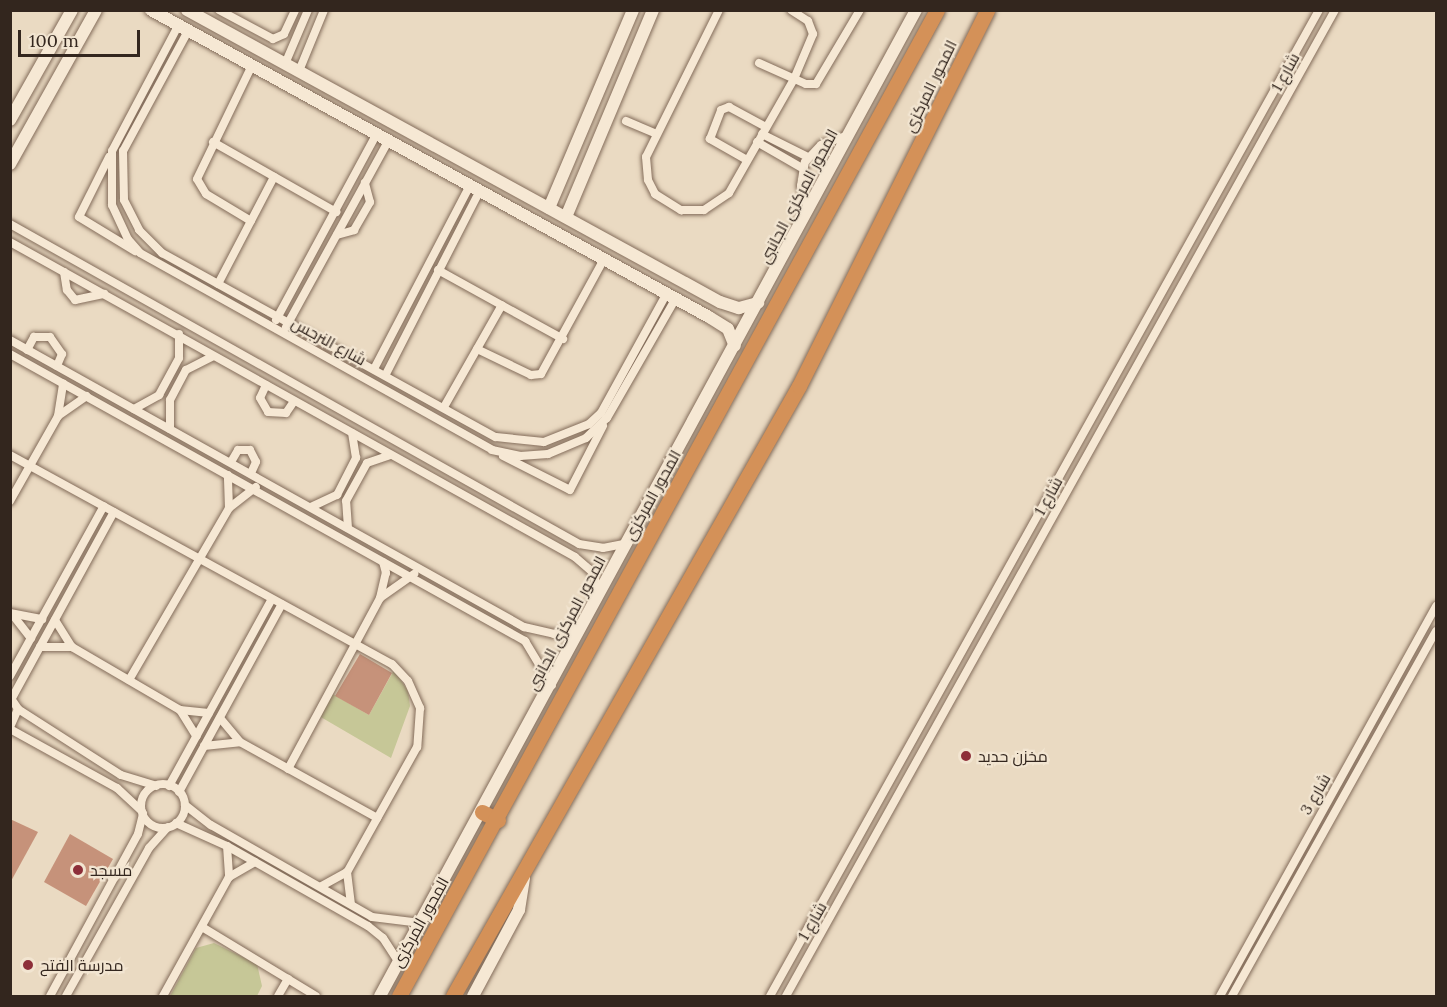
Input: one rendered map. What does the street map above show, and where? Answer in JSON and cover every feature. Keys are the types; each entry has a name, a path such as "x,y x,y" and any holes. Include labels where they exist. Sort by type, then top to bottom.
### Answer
{"highway":[{"name":"المحور المركزى","path":"399,996 498,820 937,10"},
{"name":"المحور المركزى","path":"453,996 524,878 799,386 987,10"},
{"path":"482,812 498,820"}],"street":[{"path":"10,120 72,10"},
{"path":"10,164 96,10"},
{"path":"151,10 333,108 709,317 728,329 735,346"},
{"path":"187,10 720,302 739,308 758,303"},
{"path":"212,24 219,11 273,39 284,34 295,10"},
{"path":"285,64 308,10"},
{"path":"299,71 324,10"},
{"path":"549,208 633,10"},
{"path":"719,10 646,157 648,180 661,200 681,210 704,210 718,204 747,160 794,79 813,34 808,21 791,10"},
{"path":"759,63 808,85 818,82 860,10"},
{"name":"المحور المركزى الجانبى","path":"380,996 552,686 600,592 916,10"},
{"name":"شارع 1","path":"770,996 981,623 1319,10"},
{"name":"شارع 1","path":"786,996 1335,10"},
{"path":"566,217 653,11"},
{"name":"شارع النرجس","path":"183,28 112,151 112,206 140,253 492,450 520,456 548,454 580,441 607,418 671,296"},
{"name":"شارع النرجس","path":"183,28 128,135 121,184 130,216 149,243 278,317 511,441 544,442 575,432 601,413 671,296"},
{"path":"251,220 206,194 198,185 198,173 252,65"},
{"path":"333,108 341,93"},
{"path":"747,160 711,139 721,110 729,107 802,168"},
{"path":"626,121 656,134"},
{"path":"272,327 377,133"},
{"path":"762,134 808,157"},
{"path":"808,210 801,186 802,168 808,157 821,145 849,135"},
{"path":"283,333 389,140"},
{"path":"213,142 336,212"},
{"path":"112,151 79,217 140,253"},
{"path":"218,284 274,177"},
{"path":"337,235 354,230 370,202 365,183"},
{"path":"386,374 438,270 475,188"},
{"path":"375,367 475,188"},
{"path":"10,224 184,325 579,544 603,549 628,543"},
{"path":"10,242 575,557 592,572 600,592"},
{"path":"477,349 536,376 546,371 604,259"},
{"path":"438,270 563,339"},
{"path":"64,272 67,290 75,300 104,294"},
{"path":"1174,273 1186,279"},
{"path":"709,317 720,302"},
{"path":"444,407 502,305"},
{"path":"134,409 159,395 179,358 178,336 184,325"},
{"path":"27,350 34,337 50,337 62,354 57,366"},
{"path":"10,340 531,630 566,634 583,628"},
{"path":"10,354 525,641 552,686"},
{"path":"170,429 170,400 186,370 213,356"},
{"path":"10,501 58,416 63,383"},
{"path":"266,385 260,398 268,412 286,413 294,400"},
{"path":"58,416 87,396"},
{"path":"492,450 570,490 607,418"},
{"path":"311,507 337,495 356,458 352,433"},
{"path":"231,462 238,450 250,450 256,462 250,473"},
{"path":"10,455 356,644 402,673 420,708 417,747 347,872 322,886"},
{"path":"348,528 346,501 367,463 391,455"},
{"path":"228,475 229,508"},
{"path":"129,680 229,508 254,490 260,479"},
{"path":"10,676 104,506"},
{"path":"114,512 11,698 18,710 121,774 156,786 169,786 179,792 185,805 211,825 351,903 389,922 421,922"},
{"path":"288,769 380,598 386,573 383,562"},
{"path":"380,598 411,578 418,567"},
{"path":"169,786 272,599"},
{"path":"179,792 282,604"},
{"name":"شارع 3","path":"1220,996 1437,606"},
{"path":"11,614 42,619"},
{"path":"11,614 31,638"},
{"path":"55,620 72,647 180,710 209,713"},
{"path":"981,623 991,629"},
{"name":"شارع 3","path":"1232,996 1437,631"},
{"path":"40,647 72,647"},
{"path":"18,710 10,728 117,788 156,827 172,825 227,846 377,931 399,963"},
{"path":"180,710 196,736"},
{"path":"220,718 240,742 377,818"},
{"path":"204,746 240,742"},
{"path":"50,996 138,834 146,793 156,786"},
{"path":"67,996 148,848 172,825 185,805"},
{"path":"227,846 229,877"},
{"path":"163,996 229,877 255,862"},
{"path":"347,872 351,903"},
{"path":"473,996 519,910 524,878"},
{"path":"202,927 316,996"},
{"path":"278,996 288,979"}],"green space":[{"path":"394,670 408,691 410,706 391,758 319,716 331,693 369,715"},
{"path":"214,943 257,964 262,986 257,996 170,996 196,948"}],"building":[{"path":"360,654 392,673 369,715 335,696"},
{"path":"10,819 38,832 10,883"},
{"name":"مسجد","path":"70,834 113,859 86,906 44,882"}],"place":[{"name":"مخزن حديد","path":"966,756"},
{"name":"مسجد","path":"78,870"},
{"name":"مدرسة الفتح","path":"28,965"}]}
